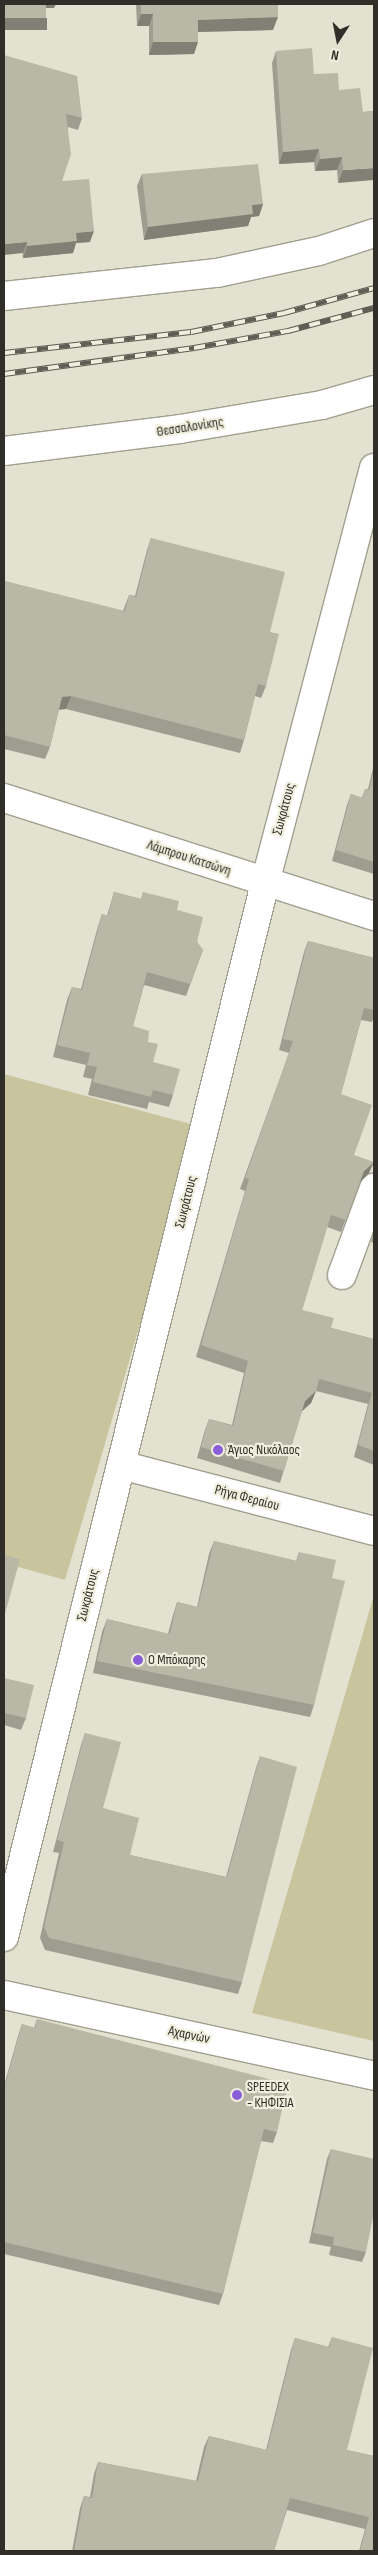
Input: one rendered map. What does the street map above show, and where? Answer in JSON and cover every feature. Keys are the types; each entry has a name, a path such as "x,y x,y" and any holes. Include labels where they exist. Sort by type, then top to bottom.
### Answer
{"street":[{"path":"4,296 217,273 319,251 374,233"},
{"name":"Θεσσαλονίκης","path":"4,452 199,426 322,405 374,390"},
{"name":"Σωκράτους","path":"4,1938 265,883 374,468"},
{"name":"Λάμπρου Κατσώνη","path":"4,798 265,883 374,916"},
{"path":"342,1275 374,1188"},
{"name":"Ρήγα Φεραίου","path":"121,1465 374,1531"},
{"name":"Αχαρνών","path":"4,1995 374,2076"}],"shaded area":[{"path":"4,1074 198,1126 65,1580 4,1563"},
{"path":"374,1595 374,2041 252,2013"}],"building":[{"path":"4,4 46,4 46,18 4,18"},
{"path":"141,4 278,4 278,17 198,20 198,42 153,42 153,14 141,14"},
{"path":"312,48 314,74 338,73 339,90 360,88 363,112 374,111 374,168 343,170 342,157 320,159 319,149 283,152 276,51"},
{"path":"4,55 77,76 82,118 66,114 71,154 62,181 89,179 94,231 76,233 77,241 27,246 27,242 4,244"},
{"path":"258,164 263,204 252,205 253,214 148,227 142,174"},
{"path":"151,538 285,572 270,632 279,634 266,686 258,684 244,740 71,696 62,697 50,747 4,735 4,581 125,611 129,595 136,597"},
{"path":"374,770 374,862 336,850 351,794 363,798 365,789 369,790"},
{"path":"114,892 141,899 143,892 179,901 177,910 203,917 197,942 203,950 190,984 147,972 133,1026 149,1031 148,1042 158,1044 153,1062 180,1069 173,1095 153,1090 151,1097 93,1082 97,1067 87,1065 90,1053 57,1045 72,987 82,990 102,914 108,916"},
{"path":"308,941 374,958 374,1010 364,1008 341,1094 372,1105 354,1155 374,1162 364,1171 345,1220 331,1215 302,1310 334,1318 331,1328 374,1339 374,1451 358,1445 372,1393 319,1379 316,1391 305,1401 284,1471 201,1447 209,1419 233,1426 248,1361 201,1345 249,1179 245,1178 293,1041 283,1039"},
{"path":"214,1541 297,1561 299,1552 336,1560 332,1578 345,1581 314,1705 97,1661 107,1619 170,1634 177,1602 198,1607"},
{"path":"4,1555 20,1559 5,1614 4,1614"},
{"path":"4,1678 34,1685 26,1718 4,1713"},
{"path":"85,1733 121,1742 103,1808 139,1818 130,1855 227,1877 260,1756 297,1767 242,1982 49,1938 44,1927 64,1842 57,1840"},
{"path":"37,2019 288,2084 277,2132 264,2129 223,2294 4,2242 4,2089 22,2024 35,2028"},
{"path":"331,2149 374,2159 374,2212 366,2252 333,2245 334,2237 313,2233"},
{"path":"332,2337 373,2348 347,2450 374,2456 374,2551 360,2551 369,2517 290,2498 274,2551 74,2551 84,2496 92,2498 98,2462 198,2481 209,2436 267,2450 295,2338 329,2347"}],"railway":[{"path":"4,353 191,332 284,313 374,288"},
{"path":"4,374 194,348 288,331 374,308"}],"place":[{"name":"Άγιος Νικόλαος","path":"218,1450"},
{"name":"Ο Μπόκαρης","path":"138,1660"},
{"name":"SPEEDEX - ΚΗΦΙΣΙΑ","path":"237,2095"}]}
